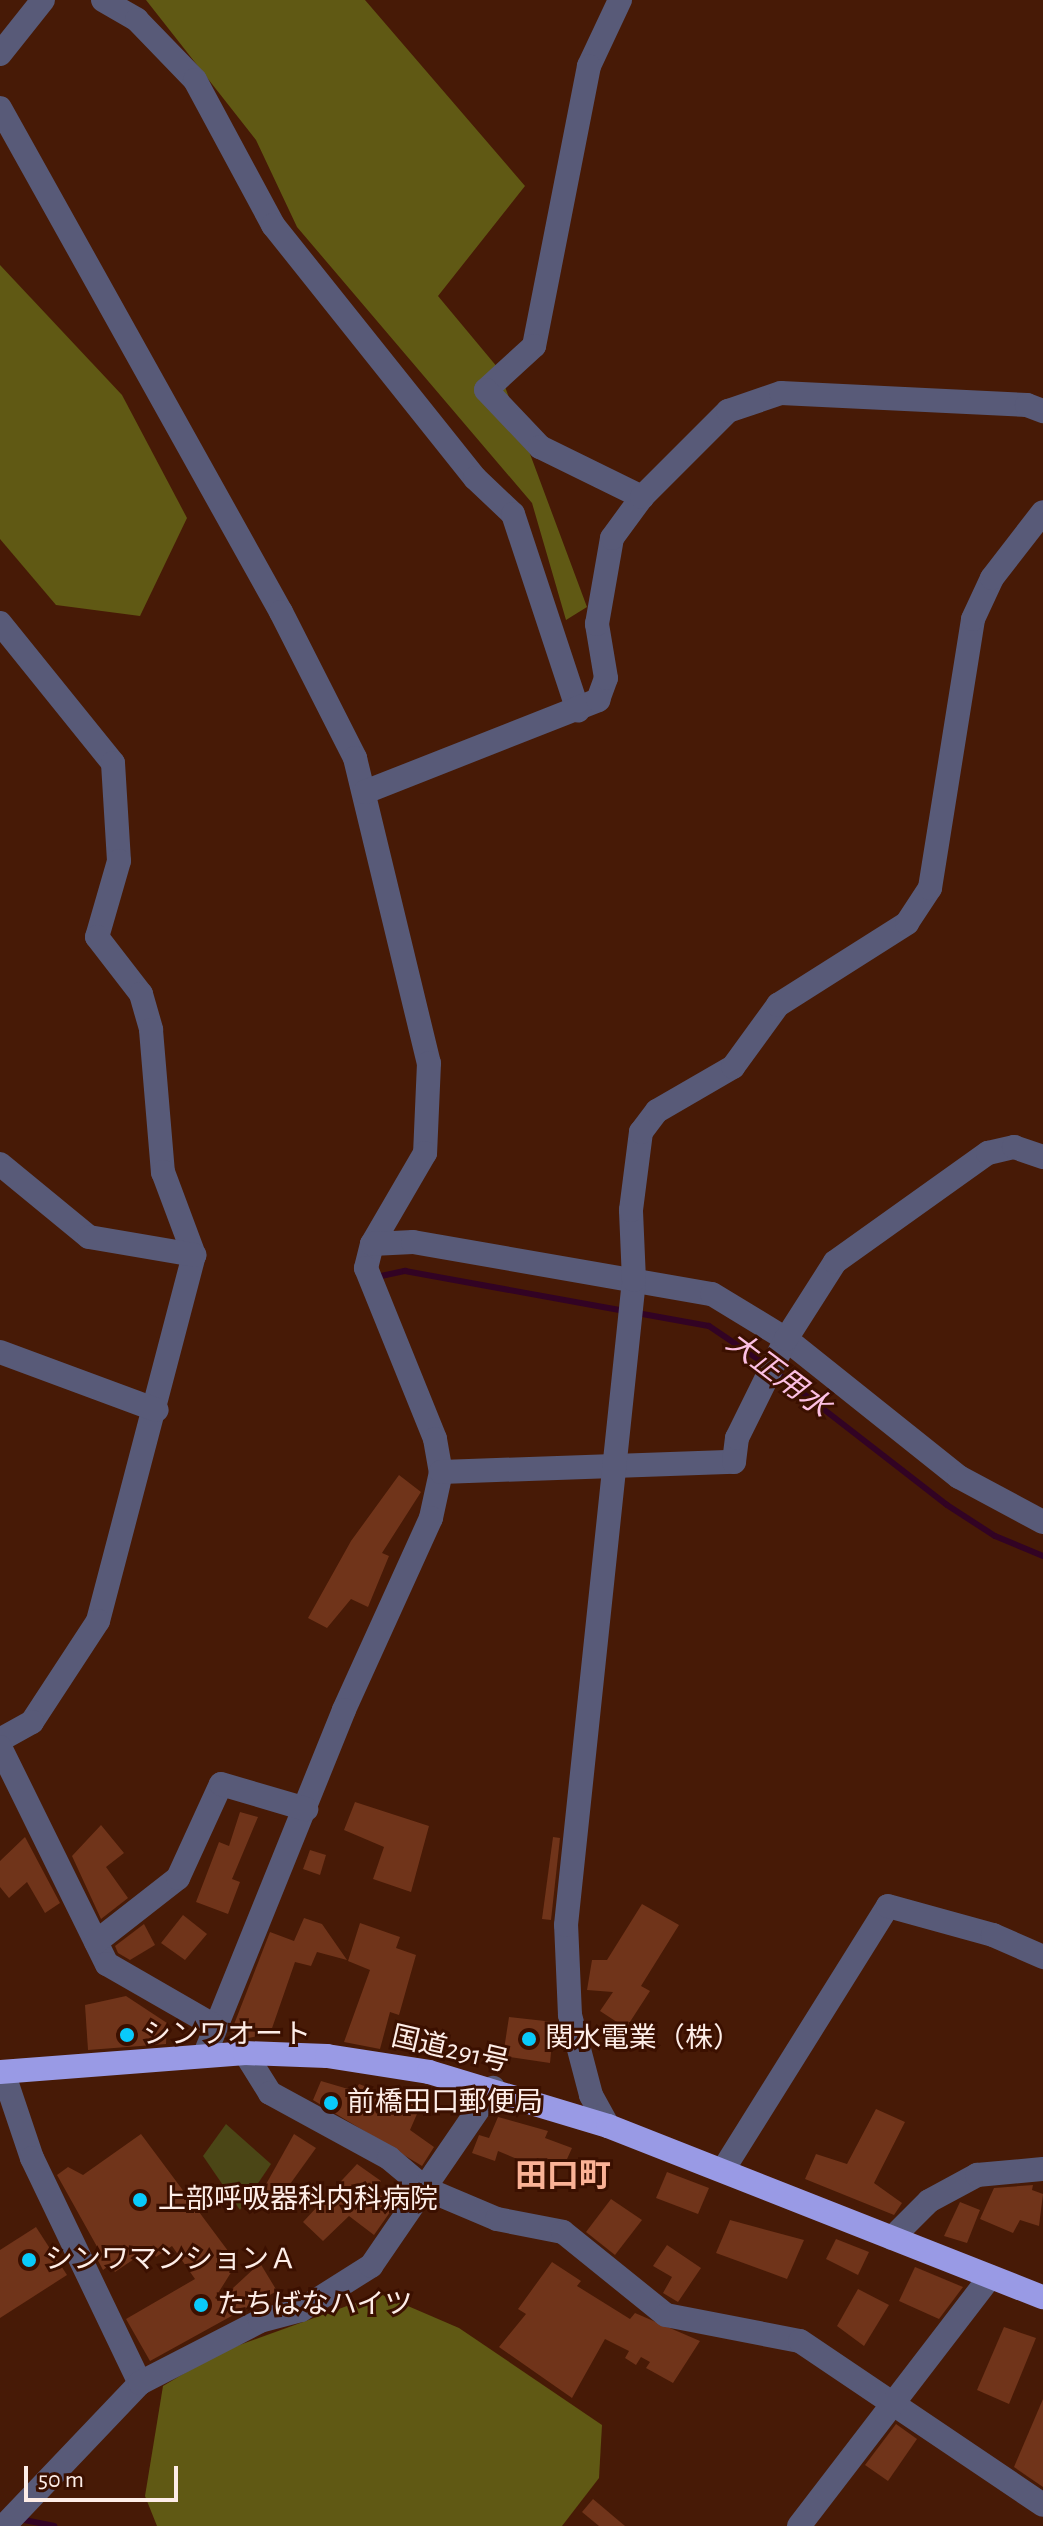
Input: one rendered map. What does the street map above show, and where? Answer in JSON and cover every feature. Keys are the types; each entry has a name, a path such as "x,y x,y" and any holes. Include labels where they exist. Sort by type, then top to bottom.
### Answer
{"highway":[{"name":"国道291号","path":"1,2074 205,2054 245,2053 327,2056 493,2088 608,2126 1043,2297"}],"street":[{"path":"0,54 43,0"},
{"path":"103,0 137,20 195,80 273,225 475,478 513,514 578,711"},
{"path":"620,0 589,66 534,346 486,390 540,447 642,497"},
{"path":"0,109 281,612 355,758 429,1063 425,1153 372,1244 366,1268 435,1439 441,1472 431,1518 205,2054"},
{"path":"365,792 578,711 598,700 606,678 597,624 612,538 642,497 728,411 754,398 781,393 1027,405 1043,411"},
{"path":"608,2126 581,2059 565,1979 611,1465 632,1286 631,1210 641,1132 657,1111 733,1067 778,1005 907,923 930,888 973,619 992,578 1043,512"},
{"path":"0,623 113,763 119,861 97,937 141,994 151,1030 163,1172 194,1255 157,1410 98,1621 32,1722 0,1740"},
{"path":"441,1472 734,1462 737,1438 777,1357 835,1262 988,1153 1014,1147 1043,1157"},
{"path":"0,1164 89,1237 194,1255"},
{"path":"372,1244 413,1242 632,1286 712,1294 777,1357 959,1477 1043,1522"},
{"path":"0,1352 157,1410"},
{"path":"0,1747 107,1964 215,2026"},
{"path":"96,1942 178,1878 221,1784 306,1809"},
{"path":"723,2170 888,1906 1004,1939 1043,1957"},
{"path":"245,2053 270,2093 389,2158 426,2189 497,2219 563,2232 666,2315 800,2341 891,2406 1043,2505"},
{"path":"1,2074 32,2158 140,2383"},
{"path":"4,2526 140,2383 260,2321 301,2310 371,2266 493,2088"},
{"path":"892,2238 929,2201 977,2175 1043,2169"},
{"path":"799,2526 990,2277"}],"shaded area":[{"path":"146,0 365,0 525,186 438,296 498,368 587,607 566,620 532,503 297,227 256,140"},
{"path":"0,265 122,395 187,518 140,616 56,605 0,539"},
{"path":"226,2124 271,2164 240,2210 203,2156"},
{"path":"380,2294 459,2328 602,2425 599,2478 562,2526 157,2526 145,2496 163,2386 220,2352"}],"building":[{"path":"399,1475 421,1492 382,1553 389,1556 368,1607 351,1599 327,1628 308,1618 351,1541"},
{"path":"355,1802 429,1826 411,1892 373,1879 384,1847 344,1830"},
{"path":"240,1812 258,1817 232,1879 240,1882 228,1914 196,1902 219,1842 229,1846"},
{"path":"101,1825 124,1853 106,1867 128,1898 101,1919 72,1856"},
{"path":"25,1837 60,1903 45,1913 27,1882 9,1898 0,1887 0,1861"},
{"path":"553,1837 560,1838 551,1920 542,1919"},
{"path":"310,1850 326,1855 320,1875 303,1869"},
{"path":"642,1904 679,1925 641,1986 650,1991 626,2028 600,2011 613,1992 587,1990 592,1960 607,1960"},
{"path":"183,1915 207,1934 185,1960 161,1943"},
{"path":"304,1918 322,1924 347,1960 317,1952 311,1966 295,1962 270,2034 248,2038 231,2032 270,1932 294,1941"},
{"path":"360,1923 400,1937 396,1948 416,1955 399,2015 390,2012 380,2049 344,2042 370,1970 348,1961"},
{"path":"144,1924 155,1945 130,1960 118,1953 115,1946"},
{"name":"シンワオート","path":"126,1996 167,2023 166,2044 88,2050 85,2005"},
{"name":"関水電業（株）","path":"509,2017 554,2022 550,2063 503,2056"},
{"path":"321,2081 355,2091 359,2084 420,2107 410,2130 434,2147 422,2166 313,2100"},
{"path":"876,2109 905,2122 874,2183 902,2203 894,2215 805,2179 816,2154 847,2164"},
{"path":"498,2117 548,2131 545,2138 572,2148 563,2168 537,2158 534,2166 498,2151 495,2161 472,2153 479,2135 489,2138"},
{"path":"141,2134 237,2263 215,2298 219,2301 260,2263 277,2291 150,2361 126,2319 195,2279 172,2246 156,2257 150,2248 115,2272 110,2265 103,2270 95,2255 100,2252 57,2175 68,2167 83,2175"},
{"path":"294,2134 316,2148 275,2205 260,2195"},
{"path":"357,2164 381,2181 374,2191 395,2205 374,2235 349,2216 323,2241 303,2222"},
{"path":"667,2172 709,2188 698,2214 656,2198"},
{"path":"1033,2185 1032,2190 1043,2194 1039,2226 1020,2220 1013,2233 980,2219 994,2188"},
{"path":"611,2199 642,2220 615,2255 586,2232"},
{"path":"960,2202 980,2210 967,2243 944,2236"},
{"path":"730,2220 804,2240 787,2279 716,2253"},
{"name":"シンワマンションＡ","path":"36,2227 67,2275 0,2318 0,2250"},
{"path":"836,2239 869,2252 858,2275 826,2259"},
{"path":"667,2245 701,2268 678,2302 663,2293 672,2277 653,2266"},
{"path":"552,2262 581,2281 577,2286 630,2319 635,2313 700,2341 673,2383 646,2368 650,2362 641,2357 636,2365 625,2358 629,2351 605,2339 572,2398 499,2347 526,2314 518,2309"},
{"path":"915,2267 963,2287 939,2319 899,2301"},
{"path":"858,2289 889,2305 864,2346 837,2326"},
{"path":"1004,2327 1036,2338 1009,2404 977,2390"},
{"path":"1043,2399 1043,2487 1014,2467"},
{"path":"896,2424 917,2439 888,2481 865,2465"},
{"path":"593,2499 625,2526 599,2526 582,2512"}],"waterway":[{"name":"大正用水","path":"381,1276 405,1271 626,1311"},
{"name":"大正用水","path":"637,1313 709,1326 768,1366"},
{"name":"大正用水","path":"777,1373 947,1505 995,1536 1043,1556"},
{"path":"19,2519 54,2526"}],"place":[{"name":"シンワオート","path":"127,2035"},
{"name":"関水電業（株）","path":"529,2039"},
{"name":"前橋田口郵便局","path":"331,2103"},
{"name":"上部呼吸器科内科病院","path":"140,2200"},
{"name":"シンワマンションＡ","path":"29,2260"},
{"name":"たちばなハイツ","path":"201,2305"}],"district":[{"name":"田口町","path":"563,2176"}]}
